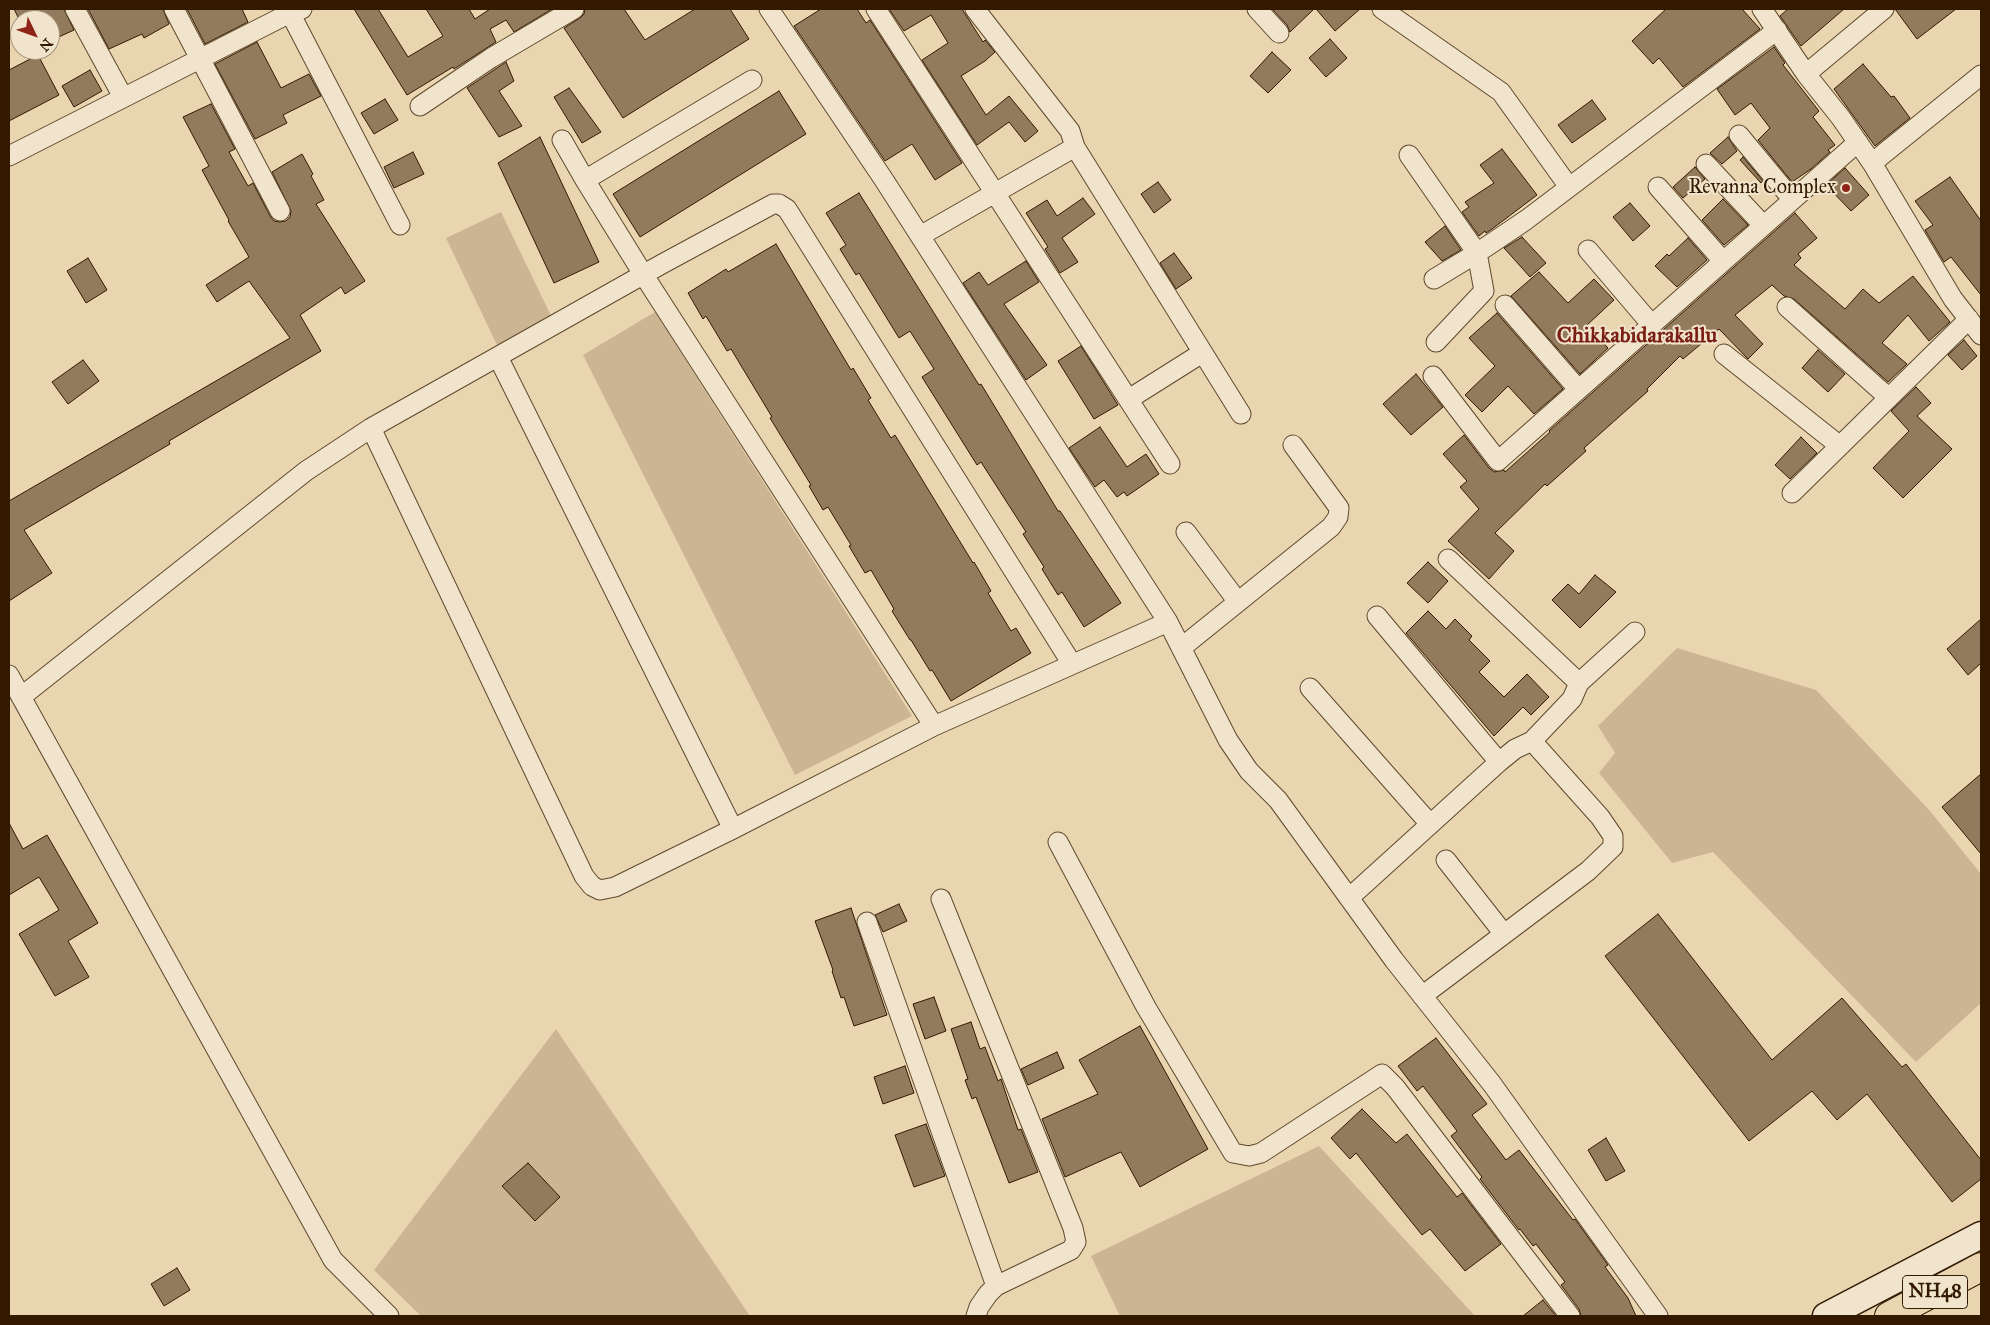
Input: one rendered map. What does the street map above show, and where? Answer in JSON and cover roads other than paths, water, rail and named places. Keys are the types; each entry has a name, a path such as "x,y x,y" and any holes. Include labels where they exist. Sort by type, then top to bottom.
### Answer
{"highway":[{"name":"NH48","path":"1889,1316 1981,1267"}],"street":[{"path":"75,9 122,97"},
{"path":"174,9 280,211"},
{"path":"420,106 491,58 574,9"},
{"path":"769,9 920,236 1168,622 1228,740 1249,771 1278,800 1422,996 1492,1084 1658,1316"},
{"path":"876,9 1170,464"},
{"path":"976,9 1070,131 1075,147 1241,414"},
{"path":"1256,9 1279,32"},
{"path":"1382,9 1501,92 1569,188"},
{"path":"1762,9 1806,74 1858,142 1953,299 1981,335"},
{"path":"1806,74 1884,9"},
{"path":"9,156 293,10 400,225"},
{"path":"1434,279 1526,220 1776,30"},
{"path":"1872,163 1981,75"},
{"path":"585,180 752,80"},
{"path":"1739,135 1792,200"},
{"path":"562,140 643,274 934,726"},
{"path":"1433,376 1498,461 1858,142"},
{"path":"920,236 1075,147"},
{"path":"1410,155 1477,253 1484,291 1436,342"},
{"path":"1706,164 1763,225"},
{"path":"1658,187 1723,261"},
{"path":"21,697 306,472 371,428 643,274 773,204 779,204 787,208 1072,664"},
{"path":"1588,250 1651,324"},
{"path":"1505,305 1578,389"},
{"path":"1787,307 1889,398"},
{"path":"1792,493 1969,320"},
{"path":"1129,399 1202,353"},
{"path":"1724,354 1840,446"},
{"path":"498,357 733,830"},
{"path":"371,428 584,876 592,886 600,890 615,886 733,830 934,726 1168,622"},
{"path":"1181,648 1331,527 1338,517 1339,508 1293,445"},
{"path":"1186,532 1238,602"},
{"path":"1448,558 1579,683"},
{"path":"1377,616 1499,762"},
{"path":"1349,898 1499,762 1515,749 1532,741 1572,699 1579,683 1634,632"},
{"path":"9,675 333,1260 389,1316"},
{"path":"1310,688 1430,824"},
{"path":"1422,996 1588,871 1613,846 1613,836 1600,817 1532,741"},
{"path":"1058,842 1146,1007 1233,1153 1249,1156 1261,1153 1382,1074 1395,1087 1570,1316"},
{"path":"1446,860 1504,934"},
{"path":"941,899 1073,1228 1076,1242 1071,1250 996,1286 979,1307 976,1316"},
{"path":"867,922 996,1286"},
{"path":"1826,1316 1981,1235"}],"place":[{"name":"Revanna Complex","path":"1846,188"}],"district":[{"name":"Chikkabidarakallu","path":"1637,337"}]}
